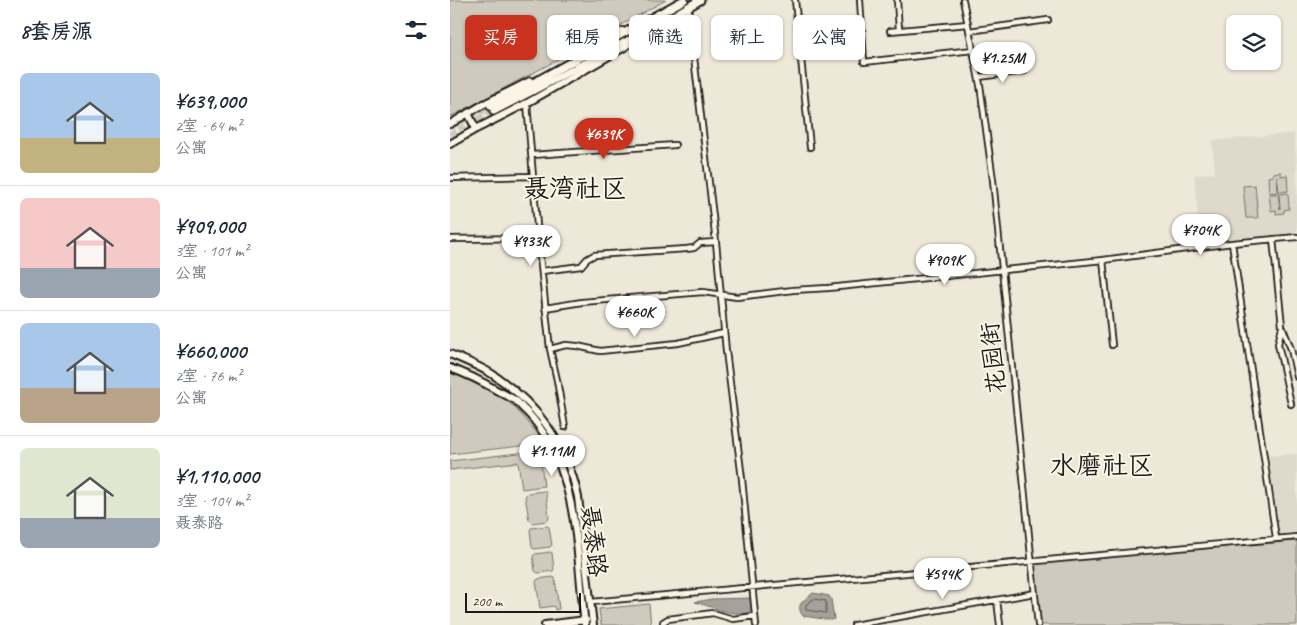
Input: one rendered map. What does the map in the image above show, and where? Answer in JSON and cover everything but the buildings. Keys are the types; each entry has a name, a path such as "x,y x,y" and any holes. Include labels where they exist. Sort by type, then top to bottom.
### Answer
{"main road":[{"path":"656,15 684,0"},
{"path":"674,15 700,0"},
{"path":"450,124 629,28"},
{"path":"629,30 493,108 629,40"},
{"path":"450,144 527,103 629,44"},
{"path":"468,113 476,129"},
{"name":"聂泰路","path":"450,354 491,374 522,397 543,421 562,450 574,478 578,497 593,622"},
{"name":"聂泰路","path":"450,368 482,382 515,400 534,419 548,438 569,493 577,544 585,623"},
{"path":"545,625 593,622"}],"street":[{"path":"795,0 810,147"},
{"path":"860,0 864,62 973,50"},
{"path":"897,0 899,30"},
{"name":"花园街","path":"963,0 979,77 993,180 1038,625"},
{"path":"688,7 716,242 756,625"},
{"path":"969,31 1048,20"},
{"path":"890,31 968,24"},
{"path":"979,77 1024,71"},
{"path":"527,103 545,308 550,349 565,427"},
{"path":"532,155 675,145"},
{"path":"450,178 533,176"},
{"path":"545,308 582,302 703,292 737,297 1103,260 1232,243 1297,237"},
{"path":"450,240 548,238"},
{"path":"1273,240 1282,326 1291,349 1297,377"},
{"path":"542,271 581,266 594,255 686,249 694,248 700,243 716,242"},
{"path":"1232,243 1276,538"},
{"path":"1103,260 1112,345"},
{"path":"1282,326 1278,344 1291,404"},
{"path":"550,349 566,345 600,352 678,343 724,333"},
{"path":"591,602 1297,537"},
{"path":"854,625 1035,593"},
{"path":"997,600 1000,625"},
{"path":"663,625 663,622 668,619 713,613 733,619 755,616"}],"shaded area":[{"path":"450,0 666,0 639,15 629,15 629,20 619,26 619,15 547,15 547,60 557,60 450,117"},
{"path":"1294,133 1297,165 1297,235 1221,243 1220,223 1223,222 1223,217 1198,220 1194,175 1215,173 1212,141"},
{"path":"1281,172 1281,176 1287,175 1288,191 1279,192 1277,176 1278,192 1269,193 1268,177 1273,176 1273,173"},
{"path":"1255,185 1258,218 1246,218 1243,186"},
{"path":"1288,193 1289,209 1284,210 1284,213 1276,214 1276,210 1271,211 1269,194 1278,194 1280,209 1279,194"},
{"path":"450,373 484,387 508,402 523,416 540,437 539,444 450,454"},
{"path":"536,451 540,454 544,486 522,489 518,462 450,470 450,461"},
{"path":"1297,454 1297,533 1280,534 1268,456"},
{"path":"546,492 549,518 547,521 532,523 529,520 525,496 528,493"},
{"path":"549,527 552,545 550,547 534,549 532,547 531,528"},
{"path":"1297,541 1297,625 1041,625 1034,563"},
{"path":"552,553 553,571 538,573 535,571 533,556"},
{"path":"555,578 559,609 555,610 554,606 540,608 536,581"},
{"path":"649,604 651,625 601,625 599,609"}],"water":[{"path":"813,593 829,596 834,619 803,616 800,605"},
{"path":"751,598 752,612 745,613 724,611 695,602 713,599"}],"tunnel":[{"path":"451,126 491,106"},
{"path":"450,135 494,111"}],"district":[{"name":"聂湾社区","path":"575,188"},
{"name":"水磨社区","path":"1102,465"}]}
